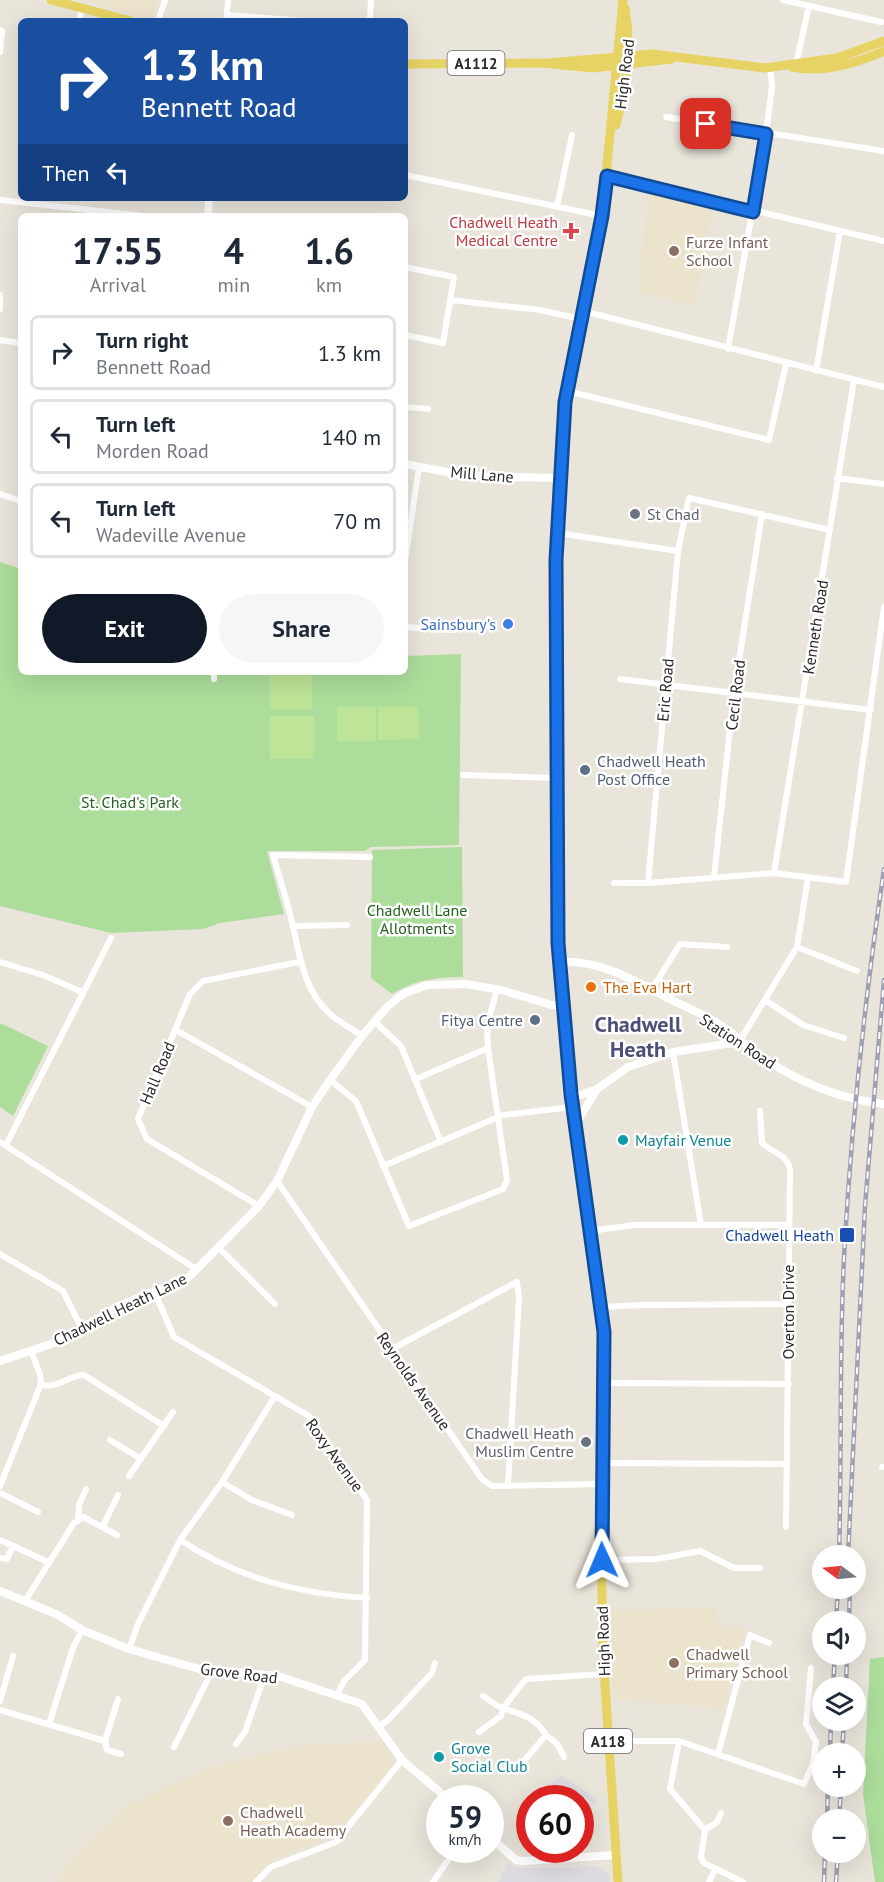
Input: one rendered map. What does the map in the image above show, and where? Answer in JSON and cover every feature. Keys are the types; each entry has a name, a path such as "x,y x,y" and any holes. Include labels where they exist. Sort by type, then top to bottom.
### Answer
{"main road":[{"path":"51,0 120,18"},
{"name":"High Road","path":"618,1882 604,1674 602,1560 604,1383 601,1307 571,1094 560,962 557,533 567,392 602,216 617,66 629,31 623,0"},
{"name":"A1112","path":"408,64 548,63 652,54 770,68 855,54 884,41"},
{"name":"A1112","path":"797,65 846,64 884,51"},
{"name":"High Road","path":"610,147 624,93 627,65 622,55"},
{"name":"A1112","path":"548,63 593,68 676,58"}],"street":[{"path":"159,18 165,0"},
{"path":"370,18 371,0"},
{"path":"783,0 881,22"},
{"path":"227,18 228,2"},
{"path":"797,65 809,6"},
{"path":"80,18 82,8"},
{"path":"0,30 2,31 0,52"},
{"path":"728,349 766,134 772,86 770,68"},
{"path":"666,117 884,152"},
{"path":"557,207 572,135"},
{"path":"408,176 602,216"},
{"path":"607,176 884,241"},
{"path":"0,200 117,213"},
{"path":"816,371 840,231"},
{"path":"408,268 454,277 443,343 408,336"},
{"path":"0,295 0,309"},
{"path":"450,300 582,315 884,387"},
{"path":"0,340 18,343"},
{"path":"567,392 769,440 786,364"},
{"name":"Kenneth Road","path":"774,873 804,701 854,380"},
{"path":"408,408 428,410"},
{"name":"Mill Lane","path":"408,465 487,477 560,478"},
{"path":"408,541 419,467"},
{"path":"837,478 884,484"},
{"path":"0,494 18,500"},
{"name":"Eric Road","path":"648,883 678,551 689,498 762,514"},
{"path":"762,514 830,530"},
{"name":"Cecil Road","path":"714,877 734,692 762,514"},
{"path":"557,533 678,551"},
{"path":"614,883 648,883 774,873 846,882 884,607"},
{"path":"408,627 453,630"},
{"path":"620,679 871,710"},
{"path":"463,775 558,778"},
{"path":"362,1036 328,1012 319,1002 299,962 293,926 273,855 370,857"},
{"path":"571,1094 581,1095 597,1089 628,1067 673,1052 739,1042 797,947 808,878"},
{"path":"293,926 347,925"},
{"path":"111,938 3,1144 196,1269"},
{"path":"652,989 680,944 727,947"},
{"path":"797,947 857,971"},
{"path":"0,962 44,975 82,992"},
{"name":"Hall Road","path":"259,1206 147,1139 138,1119 190,994 203,981 299,962"},
{"name":"Station Road","path":"560,962 575,962 609,968 652,989 724,1030 797,1078 849,1100 884,1104"},
{"name":"Chadwell Heath Lane","path":"0,1361 57,1342 121,1305 188,1278 259,1206 277,1181 312,1107 330,1080 374,1021 403,994 427,985 466,984 552,1005 563,1005"},
{"path":"330,1080 353,1096 409,1226 506,1186 488,1048 487,1025 497,990"},
{"path":"765,1000 803,1025 844,1038"},
{"path":"374,1021 401,1046 441,1142"},
{"path":"176,1030 312,1107"},
{"path":"717,1047 724,1030"},
{"path":"416,1078 488,1048"},
{"path":"673,1052 698,1192 701,1225"},
{"path":"575,1125 597,1089"},
{"path":"383,1166 498,1118 573,1107"},
{"name":"Overton Drive","path":"760,1111 762,1143 789,1163 787,1304 789,1384 786,1527"},
{"name":"Reynolds Avenue","path":"277,1181 482,1479 492,1486 603,1484"},
{"path":"590,1231 634,1225 789,1225"},
{"path":"218,1246 275,1304"},
{"path":"0,1254 63,1291 82,1329"},
{"path":"392,1349 517,1282 519,1298 508,1484"},
{"name":"Roxy Avenue","path":"154,1293 174,1337 309,1416 367,1500 365,1660 344,1681 337,1695"},
{"path":"601,1307 787,1304"},
{"path":"0,1486 41,1384 40,1374 31,1351"},
{"path":"41,1384 54,1386 75,1375 84,1375 164,1426"},
{"path":"604,1383 789,1384"},
{"path":"129,1649 138,1624 180,1540 222,1482 275,1396"},
{"path":"129,1476 173,1412"},
{"path":"110,1440 141,1459"},
{"path":"603,1463 787,1464"},
{"path":"222,1482 252,1500 292,1515"},
{"path":"78,1521 79,1505 86,1488"},
{"path":"0,1493 38,1512"},
{"path":"102,1526 118,1495"},
{"path":"25,1601 48,1562 83,1517 117,1535"},
{"path":"0,1540 48,1562"},
{"path":"180,1540 228,1569 312,1594 367,1598"},
{"path":"0,1558 7,1559 13,1546"},
{"path":"602,1560 657,1559 700,1551 734,1568 760,1568"},
{"name":"Grove Road","path":"0,1591 58,1615 82,1630 129,1649 212,1671 265,1674 362,1704 402,1760 432,1785"},
{"path":"49,1724 73,1648 82,1630"},
{"path":"718,1754 750,1635 769,1643"},
{"path":"0,1701 13,1656"},
{"path":"378,1727 388,1720 432,1673 435,1663"},
{"path":"608,1741 679,1741 804,1784 813,1764 816,1742 806,1724 811,1668"},
{"path":"174,1748 212,1671"},
{"path":"236,1744 245,1732 265,1674"},
{"path":"479,1732 501,1716 503,1708 526,1679 604,1674"},
{"path":"483,1696 503,1708 515,1710 537,1721 546,1735 557,1744 564,1757"},
{"path":"118,1699 105,1742 107,1750 121,1754"},
{"path":"0,1710 105,1742"},
{"path":"519,1767 546,1735"},
{"path":"679,1741 670,1789 705,1830"},
{"path":"256,1882 271,1867 336,1842 402,1760"},
{"path":"721,1813 717,1822 705,1830 701,1857 704,1863 714,1870 743,1882"},
{"path":"504,1849 516,1860 524,1861 615,1856"},
{"path":"433,1882 446,1863"},
{"path":"709,1882 714,1870"}],"shaded area":[{"path":"83,0 158,0 152,18 144,18"},
{"name":"Furze Infant School","path":"648,193 712,210 695,306 638,292"},
{"name":"Chadwell Primary School","path":"715,1607 719,1627 745,1628 724,1709 613,1698 611,1611"},
{"name":"Chadwell Heath Academy","path":"382,1742 394,1764 334,1836 267,1862 251,1882 58,1882 70,1860 125,1806 196,1773 232,1761 310,1744"},
{"path":"561,1775 576,1785 548,1785"},
{"path":"508,1863 516,1868 598,1867 609,1874 610,1882 498,1882"}],"green space":[{"name":"St. Chad's Park","path":"0,562 18,568 18,675 408,675 408,656 461,654 459,845 371,847 365,851 267,851 284,914 220,923 203,929 111,933 0,906"},
{"path":"270,675 312,675 312,709 270,710"},
{"path":"418,706 419,739 378,740 378,707"},
{"path":"337,707 376,707 376,741 337,741"},
{"path":"270,716 314,716 314,758 270,759"},
{"name":"Chadwell Lane Allotments","path":"462,847 463,977 426,980 409,985 392,994 371,978 372,850"},
{"path":"0,1023 48,1046 13,1116 0,1107"},
{"path":"884,1657 884,1882 875,1882 863,1797 866,1797 866,1743 870,1659"}],"railway":[{"path":"839,1545 842,1331 847,1208 860,1063 884,869"},
{"path":"849,1545 865,1206 884,980"},
{"path":"837,1599 837,1611"},
{"path":"849,1611 850,1599"},
{"path":"834,1665 834,1677"},
{"path":"846,1677 847,1665"},
{"path":"830,1743 831,1731"},
{"path":"843,1731 843,1743"},
{"path":"827,1809 828,1797"},
{"path":"840,1797 840,1809"},
{"path":"824,1882 825,1863"},
{"path":"836,1882 837,1863"}],"place":[{"name":"Chadwell Heath Medical Centre","path":"571,231"},
{"name":"Furze Infant School","path":"674,251"},
{"name":"St Chad","path":"635,514"},
{"name":"Sainsbury's","path":"508,624"},
{"name":"Chadwell Heath Post Office","path":"585,770"},
{"name":"The Eva Hart","path":"591,987"},
{"name":"Fitya Centre","path":"535,1020"},
{"name":"Mayfair Venue","path":"623,1140"},
{"name":"Chadwell Heath","path":"847,1235"},
{"name":"Chadwell Heath Muslim Centre","path":"586,1442"},
{"name":"Chadwell Primary School","path":"674,1663"},
{"name":"Grove Social Club","path":"439,1757"},
{"name":"Chadwell Heath Academy","path":"228,1821"}],"district":[{"name":"Chadwell Heath","path":"638,1036"}],"route":[{"path":"602,1560 604,1332 571,1094 558,943 556,560 562,437 565,402 602,216 607,176 753,212 766,134 706,124"}]}
